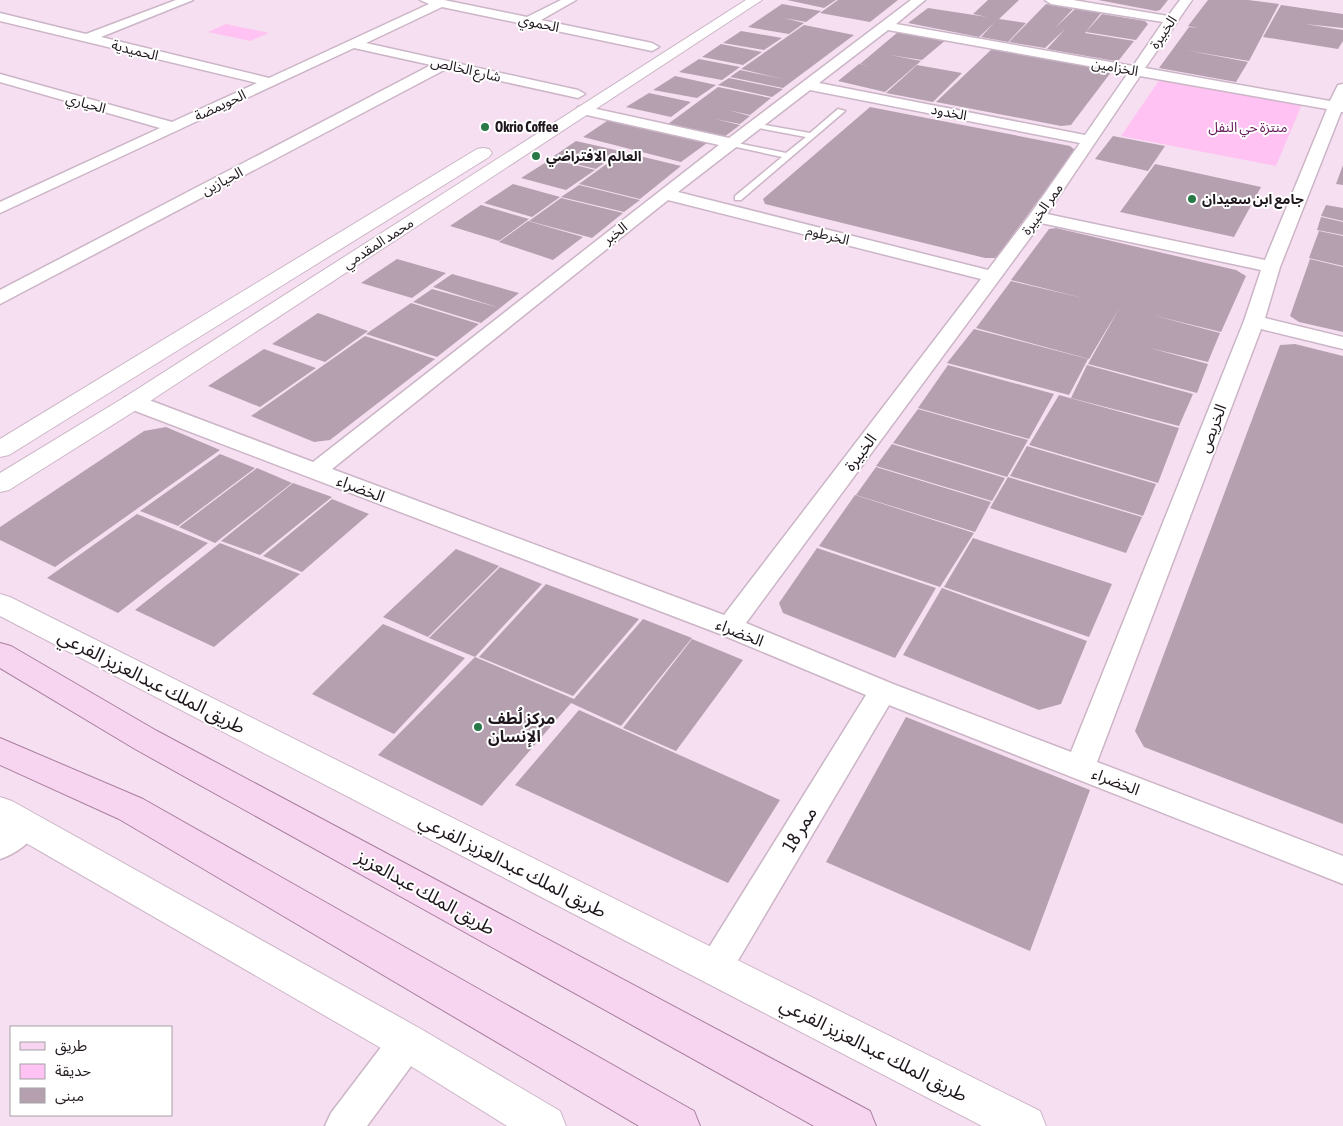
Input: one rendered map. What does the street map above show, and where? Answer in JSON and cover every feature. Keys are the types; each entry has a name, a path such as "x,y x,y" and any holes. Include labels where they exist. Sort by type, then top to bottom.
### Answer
{"main road":[{"name":"طريق الملك عبدالعزيز","path":"0,654 146,740 854,1126"},
{"path":"0,751 131,809 679,1126"}],"street":[{"path":"166,0 184,2"},
{"name":"الحموي","path":"426,0 652,47"},
{"path":"530,21 570,0"},
{"name":"محمد المقدمي","path":"0,483 134,402 581,102 596,83 728,0"},
{"name":"محمد المقدمي","path":"519,131 617,87 755,0"},
{"name":"الخبر","path":"315,470 730,143 919,0"},
{"path":"1050,0 1170,20"},
{"name":"الخبيرة","path":"1090,140 1138,71 1170,20 1186,0"},
{"path":"87,38 184,2"},
{"name":"الحويمضة","path":"0,208 441,3"},
{"name":"الحميدية","path":"0,17 270,82"},
{"name":"الخزامين","path":"886,26 1138,71 1341,101"},
{"name":"شارع الخالص","path":"353,44 444,64 730,143"},
{"name":"الحيازين","path":"0,298 444,64"},
{"name":"الحياري","path":"0,78 172,127"},
{"path":"596,83 617,87"},
{"name":"الخدود","path":"808,85 1090,140"},
{"name":"الخريص","path":"1080,767 1254,321 1271,267 1341,101"},
{"name":"ممر الخبيرة","path":"990,276 1037,217 1090,140"},
{"name":"محمد المقدمي","path":"0,450 502,141"},
{"name":"الخرطوم","path":"665,194 990,276"},
{"path":"1037,217 1271,267"},
{"name":"الخبيرة","path":"729,627 990,276"},
{"path":"1254,321 1343,343"},
{"name":"الخضراء","path":"134,402 729,627 883,691 1343,870"},
{"name":"طريق الملك عبدالعزيز الفرعي","path":"0,604 1025,1126"},
{"name":"ممر 18","path":"715,968 883,691"},
{"path":"8,828 407,1042 545,1126"},
{"path":"344,1126 407,1042"}],"lane":[{"path":"738,198 841,111"},
{"path":"756,125 812,136"},
{"path":"730,143 787,156"}],"green space":[{"path":"226,24 269,33 250,41 208,32"},
{"name":"منتزة حي النفل","path":"1160,79 1302,104 1276,166 1121,136"}],"building":[{"path":"787,0 836,0 824,8"},
{"path":"838,0 898,0 870,22 820,13"},
{"path":"988,0 1019,0 999,19 1026,23 1008,42 981,37 994,23 979,37 908,23 928,8 987,17 973,14"},
{"path":"1098,0 1168,0 1160,10 1156,11"},
{"path":"1208,0 1248,0 1279,4 1249,61 1185,50 1248,62 1236,82 1159,68 1189,27 1198,28 1188,26"},
{"path":"782,4 821,11 806,22 784,18 804,23 789,34 748,27"},
{"path":"1046,4 1073,9 1055,28 1075,9 1101,13 1085,33 1134,41 1119,60 1115,61 1047,49 1065,29 1045,48 1009,42"},
{"path":"1281,5 1343,14 1343,28 1305,24 1343,30 1343,41 1338,49 1263,37"},
{"path":"1102,14 1145,21 1148,24 1136,40 1086,32"},
{"path":"804,25 854,35 783,88 730,77 740,70 783,79 741,69"},
{"path":"741,31 782,38 764,50 723,43"},
{"path":"898,32 947,39 922,60 890,55 921,61 885,92 838,81 859,64 873,67 860,64"},
{"path":"721,44 762,52 743,65 702,57"},
{"path":"993,48 1108,67 1112,71 1071,125 1061,126 936,102"},
{"path":"699,59 740,67 722,80 679,72"},
{"path":"917,65 962,73 933,102 886,93"},
{"path":"675,76 716,85 697,98 653,90"},
{"path":"729,78 783,89 772,97 718,85"},
{"path":"718,87 771,98 750,115 728,110 750,116 740,124 715,119 740,125 724,137 668,124"},
{"path":"649,93 691,102 671,117 626,107"},
{"path":"870,107 1070,146 1075,150 996,258 985,258 765,204 763,199"},
{"path":"610,119 707,143 681,162 583,137"},
{"path":"1113,136 1165,146 1148,171 1095,159"},
{"path":"576,141 620,151 596,169 551,158"},
{"path":"623,152 681,166 640,199 579,184"},
{"path":"551,159 595,170 566,190 521,178"},
{"name":"جامع ابن سعيدان","path":"1155,164 1261,187 1234,237 1120,212"},
{"path":"1343,165 1343,185 1336,184"},
{"path":"513,184 560,197 532,217 484,203"},
{"path":"579,185 640,200 624,212 561,197"},
{"path":"561,198 623,213 592,238 529,221"},
{"path":"481,205 529,219 499,241 450,226"},
{"path":"1326,205 1343,208 1343,221 1321,216"},
{"path":"1321,217 1343,222 1343,235 1317,230"},
{"path":"528,221 583,237 553,260 499,242"},
{"path":"1056,228 1236,270 1246,276 1221,332 1152,315 1220,333 1208,362 1150,348 1208,364 1197,393 1088,364 1120,307 1089,359 976,328 1011,281 1087,299 1011,280 1049,229"},
{"path":"1319,231 1343,236 1343,266 1309,258"},
{"path":"397,259 446,273 412,298 361,283"},
{"path":"1310,259 1343,267 1343,332 1299,322 1290,316"},
{"path":"452,274 519,293 500,308 433,287"},
{"path":"432,289 500,308 481,323 413,302"},
{"path":"411,303 479,324 437,357 366,334"},
{"path":"318,313 368,331 325,362 272,344"},
{"path":"974,329 1088,359 1069,395 947,363"},
{"path":"365,336 435,359 330,440 314,442 251,416"},
{"path":"1295,344 1343,356 1343,824 1144,747 1135,731 1280,345"},
{"path":"264,349 316,368 260,407 208,386"},
{"path":"948,365 1054,394 1029,439 918,408"},
{"path":"1087,365 1193,394 1179,426 1071,398"},
{"path":"1059,395 1179,428 1158,483 1029,445"},
{"path":"918,409 1028,440 1007,477 893,443"},
{"path":"166,427 220,450 55,567 0,540 0,527 144,431"},
{"path":"892,444 1005,478 992,501 876,466"},
{"path":"1027,446 1156,484 1143,516 1010,476"},
{"path":"220,454 255,468 178,526 140,511"},
{"path":"876,467 991,502 975,532 856,495"},
{"path":"257,468 292,483 215,543 179,527"},
{"path":"1008,477 1142,517 1126,553 990,508"},
{"path":"293,483 332,497 260,555 221,541"},
{"path":"855,495 974,533 940,587 819,546"},
{"path":"332,499 369,514 302,572 263,556"},
{"path":"137,514 208,543 118,613 47,578"},
{"path":"973,538 1112,584 1089,637 944,587"},
{"path":"220,543 300,574 214,647 135,610"},
{"path":"817,548 936,588 895,658 783,613 779,603"},
{"path":"456,549 499,566 428,637 383,617"},
{"path":"500,567 542,584 475,657 429,638"},
{"path":"546,584 639,619 573,696 479,657"},
{"path":"942,588 1087,641 1061,704 1039,710 903,655"},
{"name":"مركز لُطف الإنسان","path":"643,619 692,638 621,726 571,703 482,806 378,755 475,657 574,699"},
{"path":"383,624 465,658 394,734 312,694"},
{"path":"692,639 743,660 676,751 623,728"},
{"path":"579,710 780,800 728,883 515,785"},
{"path":"906,717 1090,790 1030,951 826,862"}],"place":[{"name":"Okrio Coffee","path":"485,127"},
{"name":"العالم الافتراضي","path":"536,156"},
{"name":"جامع ابن سعيدان","path":"1192,199"},
{"name":"مركز لُطف الإنسان","path":"478,727"}]}
